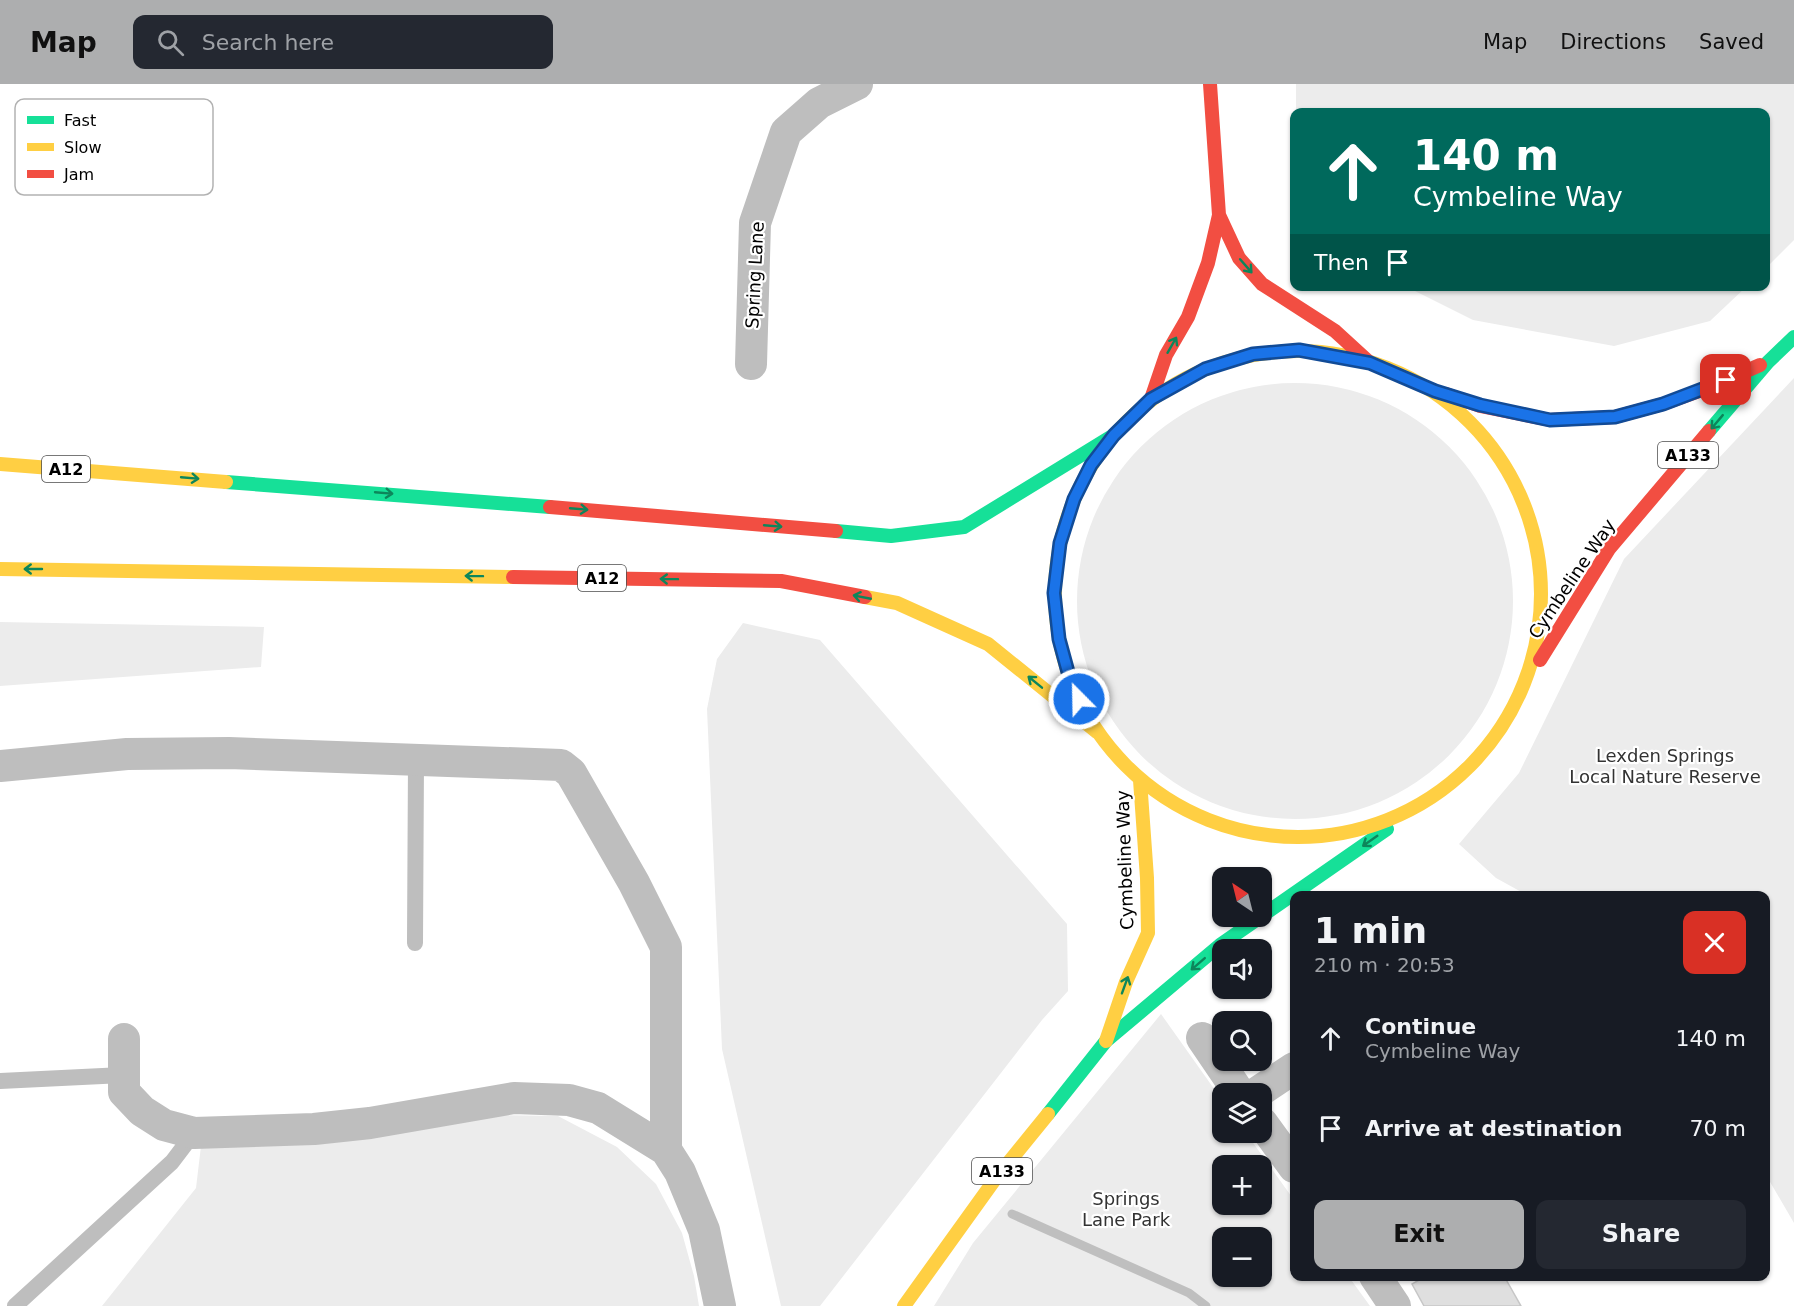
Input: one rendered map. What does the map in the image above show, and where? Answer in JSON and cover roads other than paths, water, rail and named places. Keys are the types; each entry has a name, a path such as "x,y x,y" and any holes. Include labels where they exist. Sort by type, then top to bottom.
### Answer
{"main road":[{"path":"1151,399 1166,355 1188,317 1208,263 1220,215 1210,84"},
{"path":"1220,215 1239,258 1262,284 1335,331 1370,363"},
{"name":"Cymbeline Way","path":"1526,682 1609,549 1768,362 1794,337"},
{"path":"1299,350 1370,363 1435,391 1481,430 1505,463 1525,502 1535,533 1542,574 1541,623 1526,682 1503,727 1474,763 1435,796 1390,820 1352,832 1311,838 1266,836 1224,826 1193,814 1140,780 1119,760 1097,732 1071,683 1059,639 1054,593 1060,543 1074,499 1091,465 1114,435 1151,399 1205,369 1253,354 1299,350"},
{"name":"Cymbeline Way","path":"1435,391 1480,405 1550,420 1615,417 1663,404 1705,389 1768,362"},
{"name":"A12","path":"0,464 644,514 891,536 964,527 1114,435"},
{"name":"A12","path":"0,569 781,581 897,603 988,644 1097,732"},
{"name":"Cymbeline Way","path":"1106,1041 1126,982 1148,933 1145,835 1140,780"},
{"name":"Cymbeline Way","path":"1298,891 1435,796"},
{"name":"Cymbeline Way","path":"904,1306 996,1178 1106,1041 1220,945 1290,896"}],"street":[{"name":"Spring Lane","path":"751,364 755,224 786,132 819,103 857,84"},
{"path":"0,766 127,754 229,753 561,765 570,773 634,883 666,947 666,1150"},
{"path":"1202,1038 1233,1083"},
{"path":"124,1039 124,1092 142,1111 164,1125 194,1132 314,1129 370,1123 514,1098 569,1100 598,1108 666,1150 680,1172 704,1230 720,1306"},
{"path":"1272,1083 1290,1071"},
{"path":"1272,1137 1290,1162"},
{"path":"1378,1281 1395,1306"}],"lane":[{"path":"415,943 416,760"},
{"path":"0,1081 123,1075"},
{"path":"15,1306 172,1162 194,1132"}],"waterway":[{"path":"1012,1214 1189,1293 1206,1306"}],"park label":[{"name":"Lexden Springs Local Nature Reserve","path":"1665,766"},
{"name":"Springs Lane Park","path":"1126,1209"}]}
